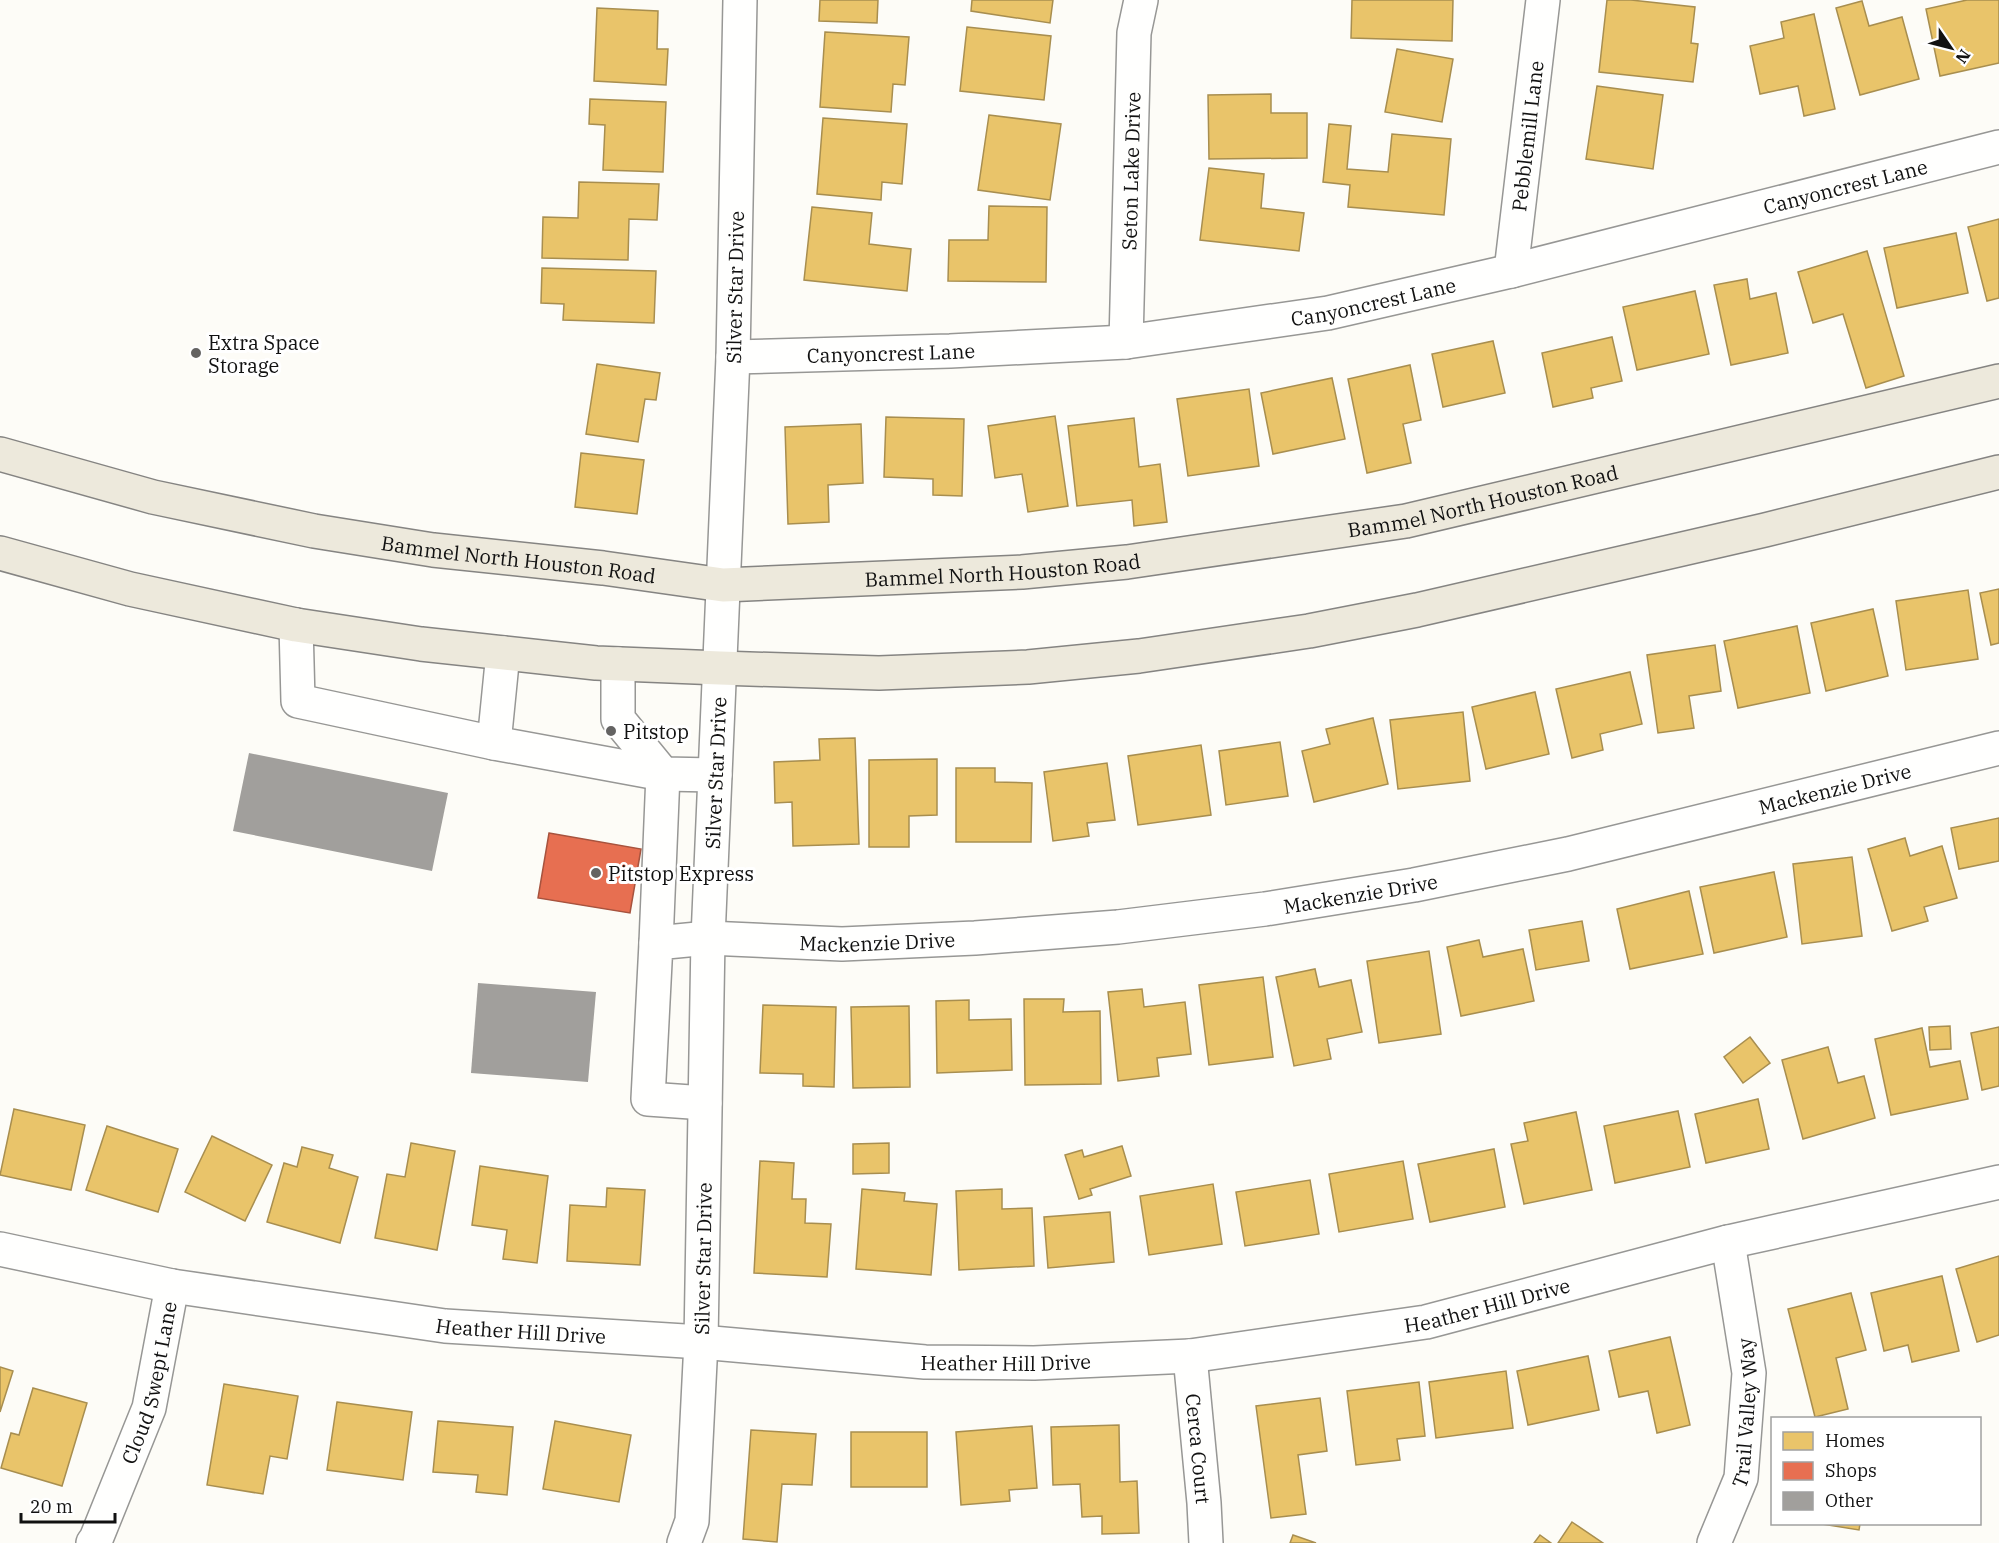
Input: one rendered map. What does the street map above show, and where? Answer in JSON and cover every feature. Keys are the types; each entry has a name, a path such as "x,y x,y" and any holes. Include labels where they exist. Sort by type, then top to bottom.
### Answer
{"main road":[{"name":"Bammel North Houston Road","path":"0,454 153,497 314,531 433,550 603,568 723,585 1022,573 1127,562 1406,521 1999,381"},
{"path":"0,553 130,589 296,625 421,644 618,664 720,668 879,673 1028,667 1138,656 1309,631 1429,608 1765,530 1999,472"}],"street":[{"name":"Silver Star Drive","path":"684,1543 692,1521 701,1342 708,938 732,357 741,0"},
{"name":"Seton Lake Drive","path":"1125,342 1134,33 1141,0"},
{"name":"Pebblemill Lane","path":"1511,271 1543,0"},
{"name":"Canyoncrest Lane","path":"732,357 950,351 1125,342 1328,313 1511,271 1999,147"},
{"path":"296,625 298,701 494,743 663,774 715,774"},
{"path":"494,743 503,653"},
{"path":"618,664 618,719 663,774 648,1099 705,1103"},
{"name":"Mackenzie Drive","path":"656,943 708,938 842,944 964,939 1118,927 1265,909 1414,885 1568,854 1999,748"},
{"name":"Heather Hill Drive","path":"0,1249 172,1286 446,1326 701,1342 926,1362 1034,1363 1190,1356 1426,1322 1728,1242 1999,1182"},
{"name":"Trail Valley Way","path":"1714,1543 1741,1478 1749,1372 1728,1242"},
{"name":"Cloud Swept Lane","path":"93,1543 149,1408 172,1286"},
{"name":"Cerca Court","path":"1190,1356 1196,1401 1206,1543"}],"building: Homes":[{"path":"820,0 878,0 877,23 819,21"},
{"path":"972,0 1053,0 1050,23 971,11"},
{"path":"1352,0 1453,0 1452,41 1351,38"},
{"path":"1607,0 1631,0 1695,7 1691,43 1698,44 1693,82 1599,72"},
{"path":"1967,0 1999,0 1999,63 1940,76 1926,9"},
{"path":"1862,1 1869,26 1902,17 1919,79 1860,95 1836,8"},
{"path":"597,8 658,11 657,49 668,49 666,85 594,81"},
{"path":"1814,14 1835,109 1804,116 1798,86 1760,94 1750,46 1784,38 1781,22"},
{"path":"967,27 1051,36 1044,100 960,91"},
{"path":"825,32 909,37 905,85 893,84 891,112 820,107"},
{"path":"1397,49 1453,59 1442,122 1385,112"},
{"path":"1597,86 1663,95 1653,169 1586,159"},
{"path":"1271,94 1271,113 1307,113 1307,158 1209,159 1208,95"},
{"path":"590,99 666,102 663,172 603,170 605,125 589,124"},
{"path":"989,115 1061,124 1050,200 978,190"},
{"path":"823,118 907,124 902,184 882,182 881,200 817,194"},
{"path":"1329,124 1351,126 1347,169 1388,172 1392,134 1451,139 1444,215 1348,207 1350,185 1323,182"},
{"path":"1209,168 1264,174 1261,208 1304,213 1299,251 1200,240"},
{"path":"579,182 659,184 657,220 629,219 628,260 542,258 543,217 578,218"},
{"path":"989,206 1047,207 1046,282 948,281 949,240 988,240"},
{"path":"812,207 872,213 869,244 911,249 907,291 804,280"},
{"path":"1999,219 1999,298 1987,301 1968,227"},
{"path":"1956,233 1968,293 1897,308 1884,248"},
{"path":"1867,251 1904,376 1866,388 1843,314 1813,323 1798,272"},
{"path":"542,268 656,271 654,323 563,320 564,304 541,303"},
{"path":"1747,279 1750,299 1776,293 1788,353 1731,365 1714,285"},
{"path":"1695,291 1709,354 1637,370 1623,307"},
{"path":"1612,337 1622,381 1591,388 1593,398 1553,407 1542,353"},
{"path":"1493,341 1505,393 1443,407 1432,354"},
{"path":"597,364 660,373 656,400 645,399 638,442 586,434"},
{"path":"1410,365 1421,420 1403,424 1411,463 1367,473 1348,379"},
{"path":"1332,378 1345,439 1273,454 1261,393"},
{"path":"1249,389 1259,466 1188,476 1177,399"},
{"path":"1055,416 1068,506 1028,512 1022,474 995,478 988,426"},
{"path":"886,417 964,419 962,496 933,495 933,479 884,477"},
{"path":"1134,418 1139,467 1160,464 1167,522 1134,526 1132,500 1077,506 1068,426"},
{"path":"861,424 863,483 828,485 829,522 788,524 785,427"},
{"path":"581,453 644,460 637,514 575,507"},
{"path":"1999,589 1999,643 1991,645 1980,593"},
{"path":"1968,590 1978,659 1906,670 1896,601"},
{"path":"1873,609 1888,676 1826,691 1811,623"},
{"path":"1797,626 1810,693 1738,708 1724,641"},
{"path":"1715,645 1721,691 1689,696 1694,728 1658,733 1647,655"},
{"path":"1630,672 1642,724 1600,734 1603,750 1572,758 1556,689"},
{"path":"1535,692 1549,754 1486,769 1472,707"},
{"path":"1463,712 1470,781 1398,789 1390,720"},
{"path":"1373,718 1388,784 1314,802 1302,751 1330,744 1326,729"},
{"path":"855,738 859,844 793,846 792,802 775,803 774,762 820,760 819,739"},
{"path":"1280,742 1288,796 1226,805 1219,751"},
{"path":"1201,745 1211,815 1138,825 1128,756"},
{"path":"937,759 937,815 909,816 909,847 869,847 869,760"},
{"path":"1107,763 1115,820 1087,823 1089,836 1053,841 1044,772"},
{"path":"956,768 995,768 995,782 1032,783 1031,842 956,842"},
{"path":"1999,818 1999,861 1959,869 1951,828"},
{"path":"1905,838 1910,856 1942,846 1957,898 1924,907 1928,921 1892,931 1868,849"},
{"path":"1852,857 1862,936 1802,944 1793,864"},
{"path":"1774,872 1787,937 1714,953 1700,887"},
{"path":"1689,891 1703,954 1630,969 1617,909"},
{"path":"1582,921 1589,961 1536,970 1529,930"},
{"path":"1479,940 1483,957 1523,949 1534,1001 1461,1016 1447,947"},
{"path":"1429,951 1441,1034 1379,1043 1367,961"},
{"path":"1315,969 1319,987 1351,980 1362,1032 1327,1039 1331,1059 1294,1066 1276,977"},
{"path":"1263,977 1273,1057 1209,1065 1199,985"},
{"path":"1142,989 1144,1007 1185,1002 1191,1054 1157,1058 1159,1076 1118,1081 1108,992"},
{"path":"1024,999 1064,999 1063,1012 1100,1011 1101,1084 1025,1085"},
{"path":"969,1000 969,1020 1011,1019 1012,1070 937,1073 936,1001"},
{"path":"763,1005 836,1007 834,1087 803,1086 803,1074 760,1073"},
{"path":"909,1006 910,1087 853,1088 851,1007"},
{"path":"1950,1026 1951,1049 1930,1050 1929,1027"},
{"path":"1999,1027 1999,1086 1982,1090 1971,1033"},
{"path":"1922,1028 1930,1067 1960,1061 1968,1099 1891,1115 1875,1039"},
{"path":"1750,1037 1770,1063 1743,1083 1724,1057"},
{"path":"1828,1047 1838,1083 1864,1076 1875,1118 1803,1139 1782,1060"},
{"path":"1758,1099 1769,1149 1706,1163 1695,1114"},
{"path":"14,1109 85,1125 71,1190 0,1175"},
{"path":"1678,1111 1690,1167 1615,1183 1604,1126"},
{"path":"1576,1112 1592,1190 1524,1204 1511,1144 1528,1141 1524,1123"},
{"path":"107,1126 178,1149 158,1212 86,1190"},
{"path":"212,1136 272,1165 245,1221 185,1192"},
{"path":"411,1143 455,1151 437,1250 375,1238 387,1174 405,1177"},
{"path":"889,1143 889,1173 853,1174 853,1144"},
{"path":"1122,1146 1131,1176 1090,1189 1092,1195 1079,1199 1065,1155 1082,1150 1084,1157"},
{"path":"302,1147 333,1155 329,1168 358,1177 340,1243 267,1222 284,1163 297,1167"},
{"path":"1494,1149 1505,1207 1430,1222 1418,1164"},
{"path":"760,1161 794,1163 792,1199 806,1199 805,1223 831,1224 827,1277 754,1273"},
{"path":"1403,1161 1413,1219 1339,1232 1329,1174"},
{"path":"480,1166 548,1176 537,1263 503,1259 507,1230 472,1225"},
{"path":"1310,1180 1319,1234 1245,1246 1236,1192"},
{"path":"1213,1184 1222,1244 1149,1255 1140,1196"},
{"path":"607,1188 645,1190 640,1265 567,1261 570,1205 606,1207"},
{"path":"862,1189 905,1193 904,1201 937,1204 931,1275 856,1269"},
{"path":"1002,1189 1002,1209 1032,1208 1034,1266 959,1270 956,1191"},
{"path":"1110,1212 1114,1262 1048,1268 1044,1217"},
{"path":"1999,1256 1999,1335 1977,1342 1956,1269"},
{"path":"1942,1276 1959,1351 1912,1362 1908,1345 1884,1351 1871,1293"},
{"path":"1851,1293 1866,1350 1836,1358 1848,1409 1815,1417 1788,1309"},
{"path":"1670,1337 1690,1425 1657,1433 1648,1391 1619,1397 1609,1351"},
{"path":"1588,1356 1599,1410 1528,1425 1517,1371"},
{"path":"0,1367 13,1371 0,1412"},
{"path":"1506,1371 1513,1428 1436,1438 1429,1382"},
{"path":"1419,1382 1425,1436 1397,1439 1400,1460 1356,1465 1347,1391"},
{"path":"224,1384 298,1396 287,1459 270,1456 263,1494 207,1485"},
{"path":"33,1388 87,1403 62,1486 1,1468 11,1433 19,1435"},
{"path":"1320,1398 1327,1451 1298,1455 1306,1514 1271,1518 1256,1406"},
{"path":"337,1402 412,1412 403,1480 327,1470"},
{"path":"438,1421 513,1427 507,1495 476,1492 478,1475 433,1472"},
{"path":"555,1421 631,1435 619,1502 543,1489"},
{"path":"1119,1425 1120,1482 1137,1481 1139,1533 1102,1534 1102,1516 1082,1517 1080,1484 1053,1485 1051,1427"},
{"path":"1032,1426 1037,1488 1009,1490 1010,1501 961,1505 956,1432"},
{"path":"751,1430 816,1434 812,1485 782,1484 777,1542 743,1539"},
{"path":"851,1432 927,1432 927,1487 851,1487"},
{"path":"1572,1522 1603,1543 1558,1543"},
{"path":"1828,1525 1860,1525 1859,1530"},
{"path":"1293,1535 1316,1543 1290,1543"},
{"path":"1540,1535 1551,1543 1534,1543"}],"building: Shops":[{"path":"549,833 641,849 630,913 538,898"}],"building: Other":[{"path":"249,753 448,793 432,871 233,831"},
{"path":"478,983 596,992 588,1082 471,1073"}],"place":[{"name":"Extra Space Storage","path":"196,353"},
{"name":"Pitstop","path":"611,731"},
{"name":"Pitstop Express","path":"596,873"}]}
